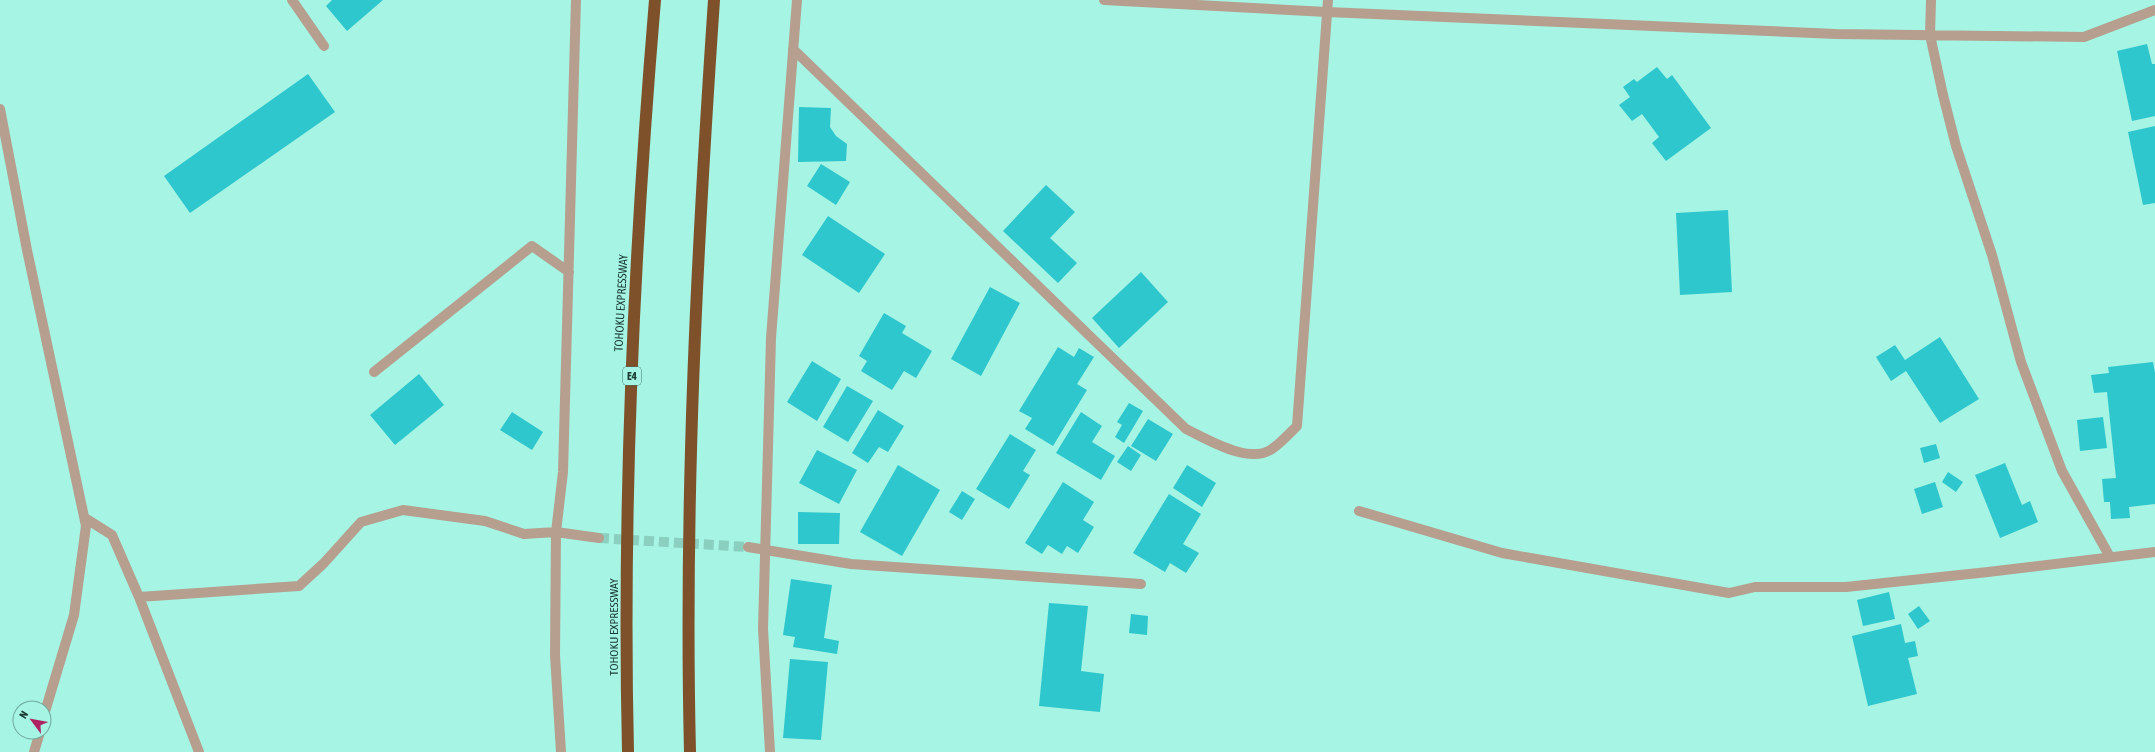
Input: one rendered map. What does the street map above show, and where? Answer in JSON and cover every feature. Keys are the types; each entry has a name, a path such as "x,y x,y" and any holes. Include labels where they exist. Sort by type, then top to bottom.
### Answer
{"highway":[{"name":"TOHOKU EXPRESSWAY","path":"628,752 629,431 643,144 655,0"},
{"path":"690,752 690,433 704,148 714,0"}],"street":[{"path":"292,0 324,46"},
{"path":"561,752 554,655 556,532 563,472 576,0"},
{"path":"770,752 763,629 771,338 797,0"},
{"path":"1104,0 1327,12 1836,34 2084,37 2155,10"},
{"path":"793,49 1186,429 1224,448 1251,455 1271,450 1297,426 1328,0"},
{"path":"1932,0 1930,35 1956,146 1992,255 2021,362 2062,471 2110,557"},
{"path":"0,109 29,258 86,526 74,616 49,700"},
{"path":"374,372 532,246 569,272"},
{"path":"139,597 300,586 361,522 403,510 485,521 524,534 556,532 599,538"},
{"path":"1359,511 1502,553 1729,593 1755,587 1846,587 2155,552"},
{"path":"85,518 112,535 139,597 199,752"},
{"path":"748,547 765,549 789,555 851,564 1141,584"},
{"path":"34,752 38,740"}],"building":[{"path":"332,0 383,0 347,31 326,6"},
{"path":"2147,44 2152,64 2155,64 2155,116 2132,121 2117,51"},
{"path":"1657,67 1667,79 1672,75 1711,128 1666,161 1652,143 1659,137 1642,114 1632,121 1619,105 1630,97 1623,87 1634,79 1637,82"},
{"path":"308,74 335,112 190,213 164,176"},
{"path":"799,107 831,108 830,127 836,136 847,144 846,161 798,162"},
{"path":"2155,126 2155,203 2143,205 2128,132"},
{"path":"821,164 850,182 836,205 807,186"},
{"path":"1046,185 1075,212 1050,238 1077,263 1058,283 1003,231"},
{"path":"1728,210 1732,292 1680,295 1676,213"},
{"path":"828,216 885,254 859,293 802,255"},
{"path":"1141,272 1168,302 1119,348 1092,318"},
{"path":"990,287 1020,303 981,376 951,359"},
{"path":"884,313 906,326 902,333 932,351 916,378 904,371 892,390 861,371 867,361 859,356"},
{"path":"1940,337 1979,399 1940,423 1906,371 1891,381 1876,357 1895,345 1905,360"},
{"path":"1058,347 1074,357 1079,348 1094,357 1077,384 1087,390 1053,446 1025,429 1032,418 1019,411"},
{"path":"812,361 841,379 817,421 787,402"},
{"path":"2153,362 2155,373 2155,504 2129,507 2130,518 2111,519 2110,502 2104,502 2102,479 2116,478 2107,392 2094,393 2091,375 2109,373 2108,367"},
{"path":"419,374 444,405 395,445 370,415"},
{"path":"847,386 873,401 848,442 823,427"},
{"path":"1129,403 1143,411 1124,443 1115,437 1122,425 1117,422"},
{"path":"878,410 904,426 888,452 879,447 868,463 852,453"},
{"path":"512,412 543,432 532,450 500,430"},
{"path":"1081,412 1102,426 1092,442 1115,456 1101,480 1056,453"},
{"path":"2103,417 2107,448 2080,451 2077,420"},
{"path":"1148,419 1173,434 1156,461 1131,446"},
{"path":"1010,434 1036,450 1023,471 1030,475 1009,509 976,489"},
{"path":"1936,444 1940,458 1924,463 1920,448"},
{"path":"1128,446 1141,455 1131,471 1117,462"},
{"path":"817,450 857,470 839,504 799,483"},
{"path":"2005,463 2022,505 2030,501 2038,522 2000,538 1975,475"},
{"path":"898,465 940,490 902,556 860,532"},
{"path":"1187,465 1216,483 1202,507 1173,488"},
{"path":"1948,472 1963,482 1956,492 1942,482"},
{"path":"1063,482 1094,502 1083,520 1094,527 1078,553 1067,546 1062,554 1048,545 1042,554 1025,543"},
{"path":"1935,482 1943,507 1922,514 1914,489"},
{"path":"962,491 975,499 962,520 949,512"},
{"path":"1169,494 1201,514 1183,544 1199,553 1186,573 1170,563 1165,572 1133,553"},
{"path":"798,512 840,513 839,544 798,544"},
{"path":"791,579 832,585 824,638 839,641 837,654 793,647 795,637 783,635"},
{"path":"1889,592 1895,619 1863,626 1857,600"},
{"path":"1049,603 1088,606 1081,671 1104,674 1100,712 1039,706"},
{"path":"1919,606 1930,621 1918,629 1908,614"},
{"path":"1131,614 1148,616 1147,635 1129,633"},
{"path":"1901,624 1905,643 1915,641 1918,656 1908,658 1917,694 1868,706 1852,636"},
{"path":"790,659 828,662 821,740 783,738"}],"tunnel":[{"path":"599,538 748,547"}]}
